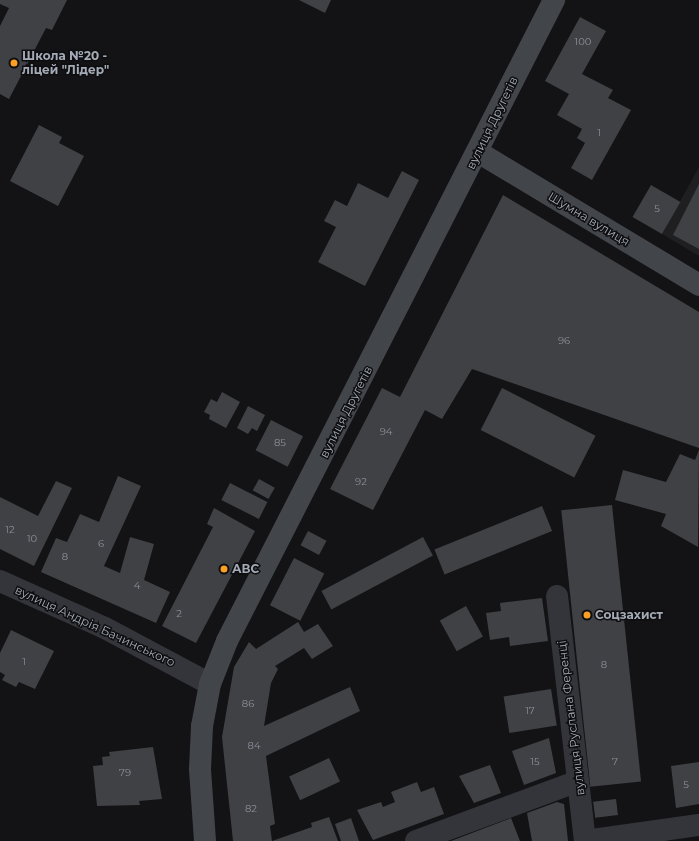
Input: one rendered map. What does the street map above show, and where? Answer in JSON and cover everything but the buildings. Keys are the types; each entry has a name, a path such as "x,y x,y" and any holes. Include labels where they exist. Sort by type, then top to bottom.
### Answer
{"main road":[{"name":"вулиця Другетів","path":"204,841 200,769 202,726 210,684 227,641 478,152 554,0"},
{"name":"Шумна вулиця","path":"478,152 699,285"}],"street":[{"name":"вулиця Андрія Бачинського","path":"0,581 125,637 210,684"},
{"name":"вулиця Руслана Ференці","path":"557,596 585,841"},
{"path":"416,841 578,781"},
{"path":"585,841 699,825"}],"shaded area":[{"path":"699,167 699,256 662,234"}],"place":[{"name":"Школа №20 - ліцей \"Лідер\"","path":"14,63"},
{"name":"АВС","path":"224,569"},
{"name":"Соцзахист","path":"587,615"}]}
